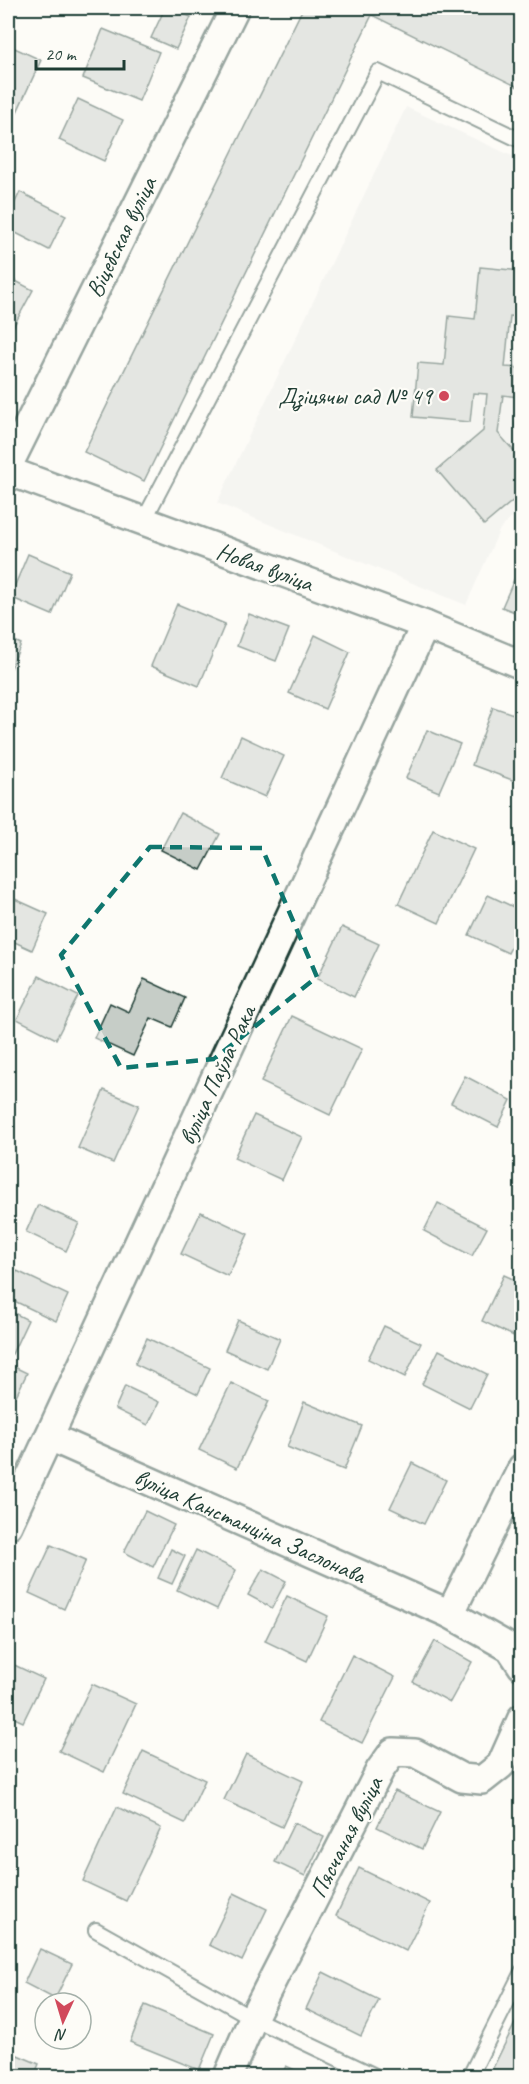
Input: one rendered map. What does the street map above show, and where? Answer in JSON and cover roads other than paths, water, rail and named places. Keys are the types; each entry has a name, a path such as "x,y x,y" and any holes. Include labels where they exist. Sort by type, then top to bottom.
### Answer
{"street":[{"name":"Віцебская вуліца","path":"8,466 235,8"},
{"name":"Новая вуліца","path":"8,471 425,626 522,665"},
{"name":"вуліца Паўла Рака","path":"8,1525 425,626"},
{"name":"вуліца Канстанціна Заслонава","path":"50,1437 450,1614"},
{"path":"522,1468 450,1614 510,1648 522,1666"},
{"name":"Пясчаная вуліца","path":"228,2076 253,2018 380,1770 393,1752 415,1753 462,1778 482,1780 501,1765 522,1718"}],"lane":[{"path":"143,522 378,72 522,141"},
{"path":"96,1930 253,2018 375,2076"},
{"path":"470,2076 522,1972"}],"place":[{"name":"Дзіцячы сад № 49","path":"444,396"}]}
